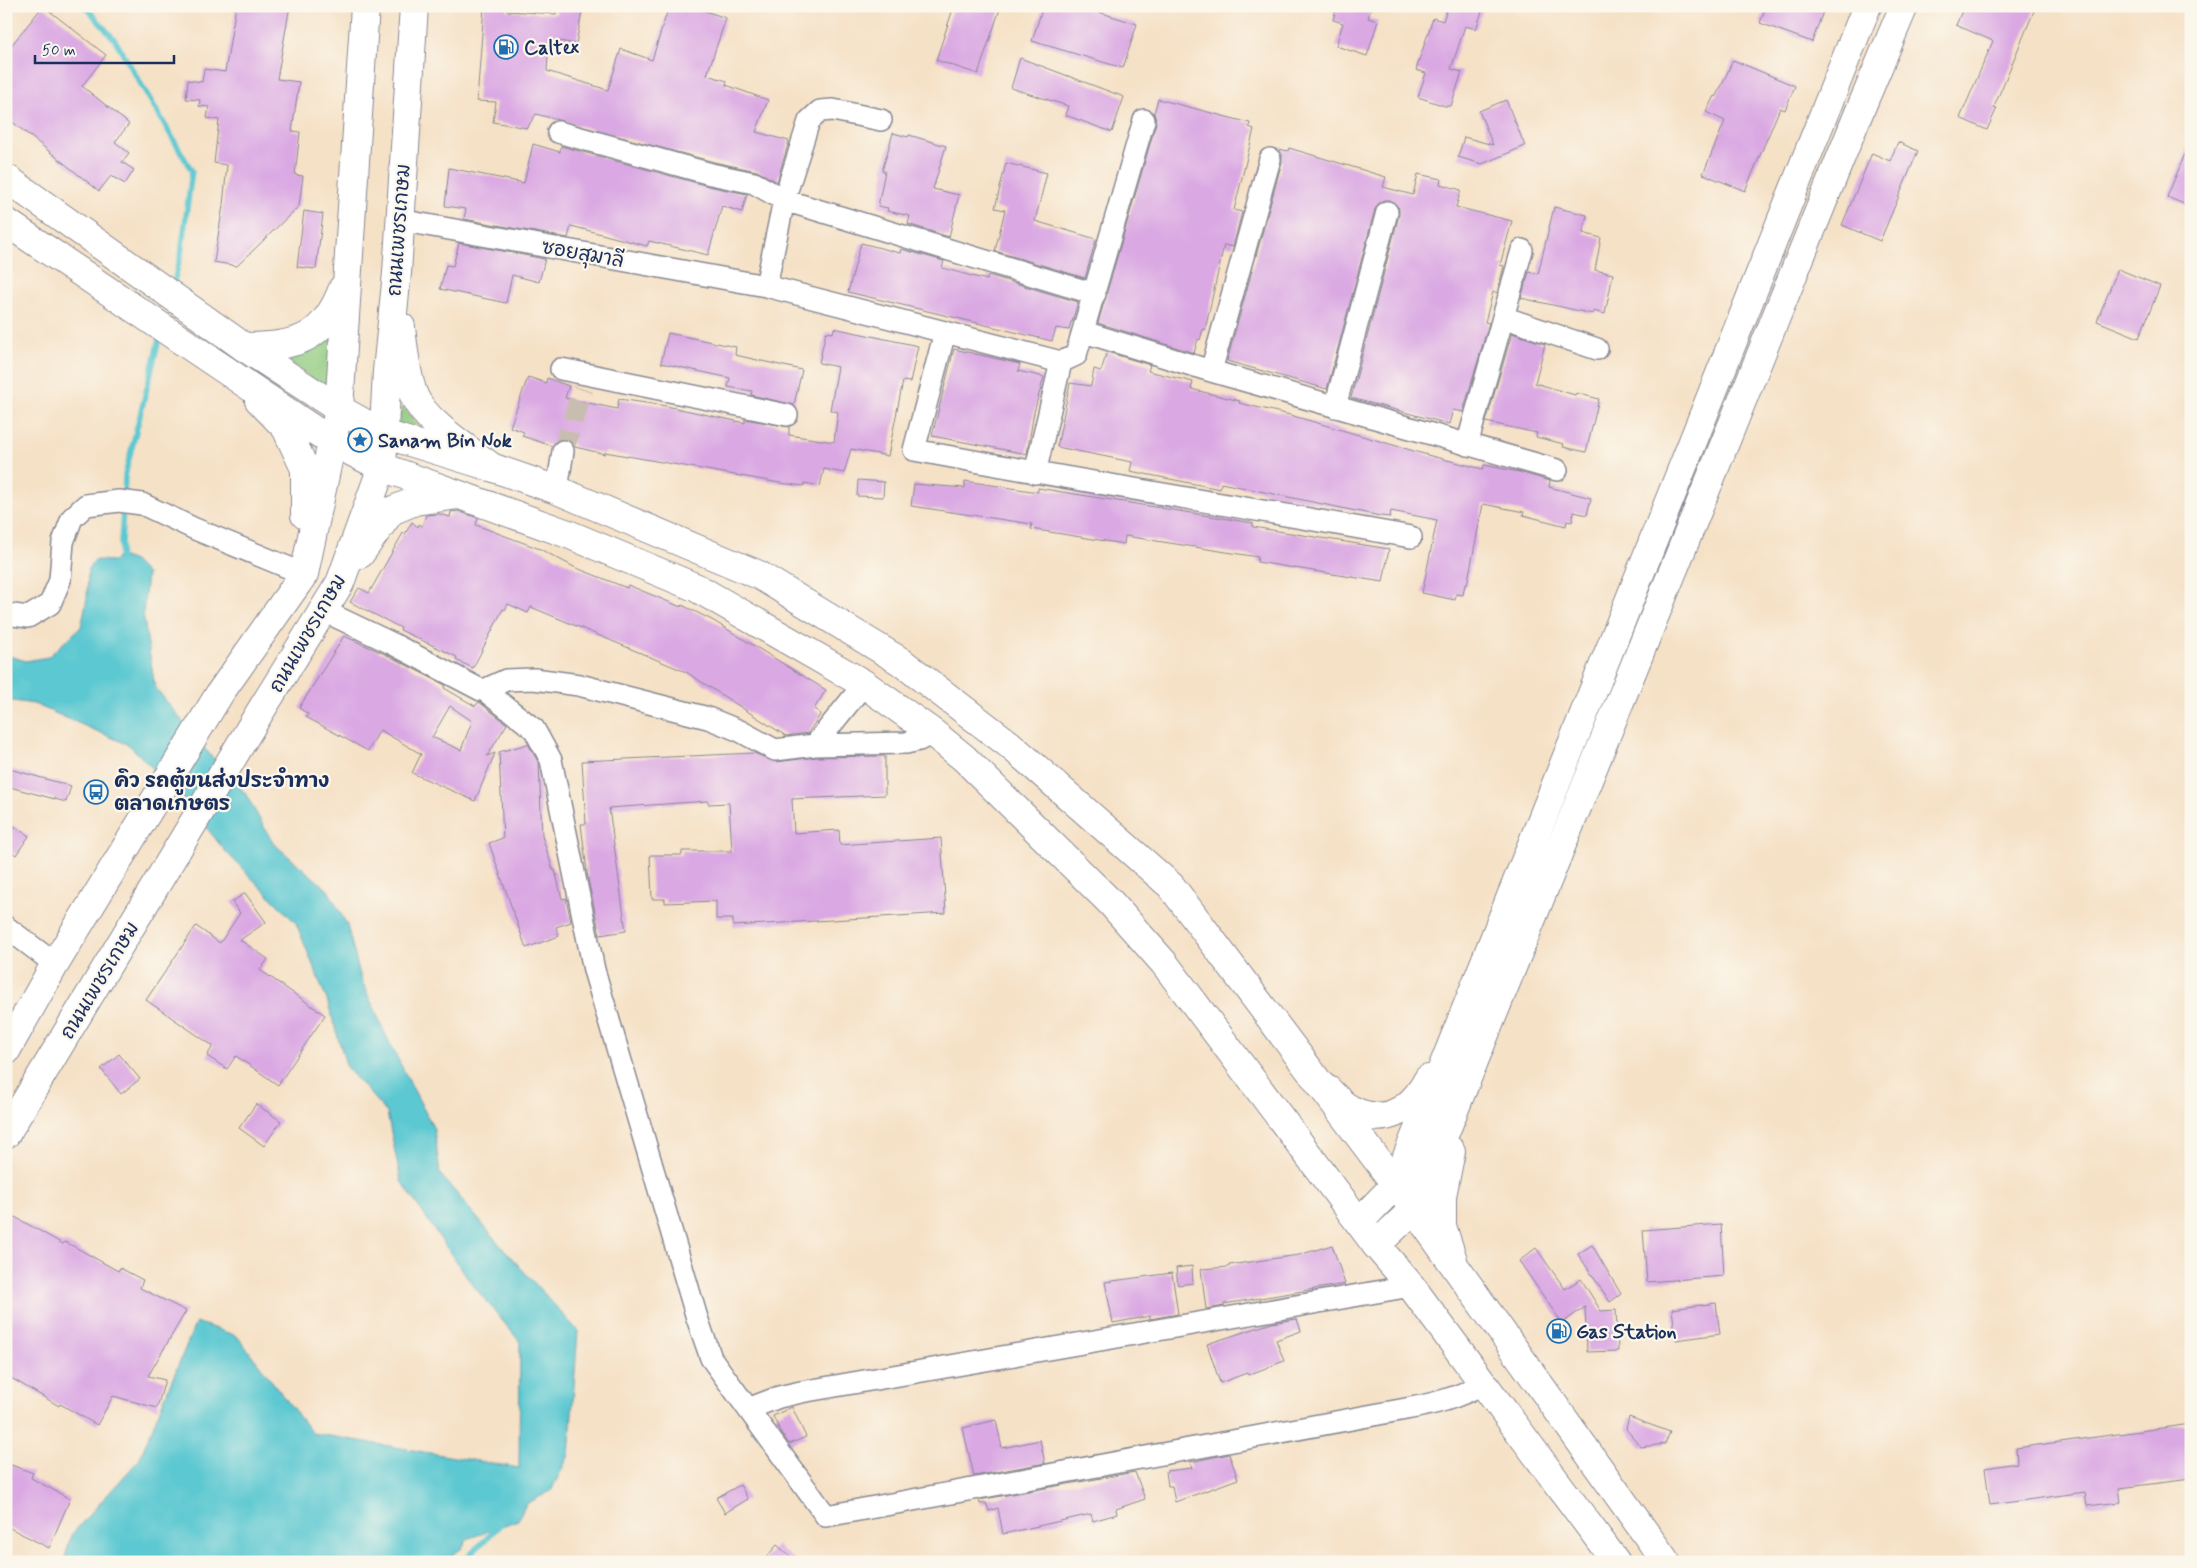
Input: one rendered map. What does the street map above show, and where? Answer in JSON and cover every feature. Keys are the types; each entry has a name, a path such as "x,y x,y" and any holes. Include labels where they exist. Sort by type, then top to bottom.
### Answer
{"main road":[{"name":"ถนนเพชรเกษม","path":"6,1051 55,964 220,693 304,574 339,409 365,6"},
{"name":"ถนนเพชรเกษม","path":"6,1134 260,712 340,583 382,467 387,370 396,273 414,6"},
{"path":"1360,1222 1396,1184 1867,6"},
{"path":"1376,1245 1414,1209 1904,6"},
{"path":"6,178 244,347 339,409 384,434 491,467 557,490 759,575 900,661 1010,745 1171,886 1396,1184 1666,1562"},
{"path":"6,222 332,442 382,467 568,534 697,588 864,684 933,733 970,764 1111,902 1164,963 1376,1245 1411,1286 1616,1562"},
{"path":"396,273 403,348 414,396 435,424 491,467"},
{"path":"244,347 270,346 309,336 322,327 337,304 347,278"},
{"path":"235,375 286,428 305,469 304,574"},
{"path":"340,583 391,511 415,501 459,495"},
{"path":"1319,1083 1350,1110 1367,1115 1391,1115 1409,1106 1421,1092 1460,1024"},
{"path":"1456,1267 1442,1226 1442,1196 1450,1153 1484,1036"}],"street":[{"path":"766,286 784,200 809,121 820,111 833,110 881,120"},
{"path":"1035,473 1061,362 1076,355 1084,332 1144,120"},
{"path":"558,132 711,174 754,183 784,200 1095,294"},
{"path":"1211,371 1270,159"},
{"path":"1335,407 1388,212"},
{"name":"ซอยสุมาลี","path":"399,220 766,286 1061,362"},
{"path":"1467,445 1522,250"},
{"path":"1503,318 1597,349"},
{"path":"945,332 914,450 1035,473 1411,537"},
{"path":"1084,332 1211,371 1556,470"},
{"path":"561,369 787,416"},
{"path":"583,389 610,380"},
{"path":"557,490 563,451"},
{"path":"6,614 28,617 50,604 60,580 63,542 72,518 86,505 119,501 142,504 195,529 304,574"},
{"path":"322,610 484,690 534,729 551,760 594,970 697,1318 712,1358 826,1516 1406,1410 1443,1402 1460,1396 1482,1384"},
{"path":"484,690 506,680 534,679 579,685 708,718 740,731 775,750 815,745 906,743 919,740 933,733"},
{"path":"815,745 864,684"},
{"path":"6,926 55,964"},
{"path":"748,1409 779,1397 801,1392 1411,1286"}],"green space":[{"path":"335,330 327,389 285,359 304,352"},
{"path":"402,406 429,438 398,427"}],"water":[{"path":"120,556 134,561 147,574 143,614 155,687 204,748 245,793 273,843 328,890 347,925 361,979 389,1042 434,1129 440,1174 500,1245 578,1331 569,1455 551,1491 526,1504 518,1520 467,1539 462,1548 444,1562 64,1562 71,1535 139,1460 196,1322 237,1336 312,1433 519,1468 520,1342 468,1279 401,1181 387,1113 347,1068 327,1000 296,923 226,852 182,797 129,745 34,704 6,700 6,655 26,661 48,657 81,627 87,598 88,568 96,560 113,561"}],"building":[{"path":"43,6 106,55 82,86 129,124 115,142 129,153 122,162 134,170 125,184 111,176 99,191 6,117 6,52"},
{"path":"236,6 290,6 277,79 299,82 292,131 300,132 295,175 303,176 299,206 237,266 214,262 227,165 214,163 219,120 207,118 209,107 199,106 200,100 186,99 188,80 202,82 204,69 225,72"},
{"path":"484,6 507,6 507,11 556,14 557,6 583,6 576,44 549,39 547,71 608,90 621,49 652,60 669,6 690,6 726,18 707,75 727,81 726,85 768,100 756,132 789,141 777,182 757,171 714,162 536,114 527,128 493,122 496,102 477,101"},
{"path":"954,6 1001,6 978,74 936,60"},
{"path":"1043,6 1079,6 1137,24 1123,68 1032,41"},
{"path":"1337,6 1372,6 1368,18 1378,21 1367,56 1336,46 1343,23 1333,20"},
{"path":"1448,6 1484,6 1476,29 1465,26 1451,69 1462,72 1451,106 1445,106 1418,97 1426,73 1416,70 1433,18 1443,21"},
{"path":"1766,6 1825,6 1812,42 1760,23"},
{"path":"1964,6 2036,6 1994,107 1997,108 1987,130 1960,118 1993,41 1956,25"},
{"path":"1020,58 1124,97 1112,132 1065,115 1068,106 1011,88"},
{"path":"1733,60 1795,86 1785,110 1780,108 1745,191 1703,174 1725,121 1706,112 1722,85"},
{"path":"1158,99 1250,123 1249,127 1254,129 1234,210 1242,212 1233,247 1224,245 1205,330 1203,329 1200,340 1198,339 1194,353 1098,323 1156,123 1154,113"},
{"path":"1506,100 1525,146 1482,164 1458,157 1464,137 1493,145 1479,111"},
{"path":"893,133 908,137 909,135 946,146 933,189 959,195 949,237 908,224 910,216 887,211 888,208 878,206 885,171 882,171"},
{"path":"2191,140 2191,207 2167,197"},
{"path":"1898,142 1918,151 1880,241 1842,225 1872,153 1890,161"},
{"path":"533,144 560,152 561,146 708,186 747,194 742,212 722,206 708,255 649,241 647,246 571,226 568,238 464,219 466,209 445,206 449,168 524,183"},
{"path":"1289,148 1386,177 1383,187 1413,195 1418,174 1441,179 1440,184 1461,190 1456,207 1512,221 1500,265 1504,266 1497,293 1493,292 1485,322 1489,323 1463,412 1453,410 1449,424 1351,398 1399,215 1399,208 1391,200 1383,200 1375,209 1327,389 1227,361 1282,162 1282,155 1279,149 1288,151"},
{"path":"1006,163 1047,173 1035,221 1096,239 1085,278 995,251 1005,210 995,208"},
{"path":"1554,207 1587,215 1583,233 1601,238 1595,270 1613,274 1605,314 1593,311 1593,314 1521,298 1529,272 1538,274"},
{"path":"304,211 323,214 316,269 297,267"},
{"path":"459,243 545,259 539,282 512,275 506,303 440,289 446,265 453,266"},
{"path":"861,243 900,253 901,249 944,261 942,268 987,280 988,275 1078,302 1069,330 1056,328 1052,341 848,292"},
{"path":"2118,269 2160,286 2139,338 2097,321"},
{"path":"834,328 918,346 910,382 903,381 888,456 851,449 844,473 824,469 820,486 804,483 804,486 780,483 605,452 605,454 575,447 571,442 564,439 558,440 552,446 522,436 524,432 510,427 528,377 546,383 547,378 569,386 565,398 617,409 619,399 666,406 745,423 745,419 789,427 789,435 834,442 838,412 830,410 838,367 819,363 826,332 833,333"},
{"path":"668,333 736,347 735,355 802,370 794,405 751,395 752,391 728,387 730,378 661,363"},
{"path":"1512,333 1545,344 1535,383 1575,395 1576,393 1599,399 1586,452 1563,447 1564,444 1536,437 1537,433 1486,422"},
{"path":"954,349 1020,364 1018,371 1044,377 1034,412 1027,454 932,436"},
{"path":"1107,352 1150,365 1148,371 1193,382 1191,389 1240,401 1239,403 1290,415 1431,456 1483,469 1484,465 1519,472 1550,481 1549,487 1591,498 1587,515 1574,512 1572,522 1567,521 1566,526 1523,515 1524,512 1483,504 1467,585 1465,584 1463,595 1456,594 1455,600 1422,593 1437,520 1391,511 1390,517 1380,516 1221,483 1220,489 1130,471 1132,462 1057,447 1070,383 1091,386 1094,369 1101,371"},
{"path":"858,480 884,482 883,497 857,496"},
{"path":"965,481 1038,492 1038,488 1253,523 1253,527 1389,549 1383,582 1257,562 1258,557 1125,536 1124,544 1031,529 1032,524 911,506 914,484 965,488"},
{"path":"458,511 478,518 476,525 540,549 574,567 627,588 628,585 681,607 682,605 712,620 826,690 814,709 821,714 808,733 786,736 686,672 531,607 528,613 508,604 505,610 503,609 473,668 456,660 457,657 400,630 401,628 350,602 359,588 369,593 403,533 405,534 412,522 418,527 419,524 422,526 426,515 439,514 450,517 451,512"},
{"path":"344,636 387,655 445,685 444,688 475,706 479,702 507,724 487,756 495,753 475,801 412,773 421,754 380,730 368,751 306,717 308,714 299,708","holes":["450,706 472,721 461,750 432,737"]},
{"path":"528,744 539,763 542,836 553,870 555,870 562,899 566,898 571,922 556,927 559,936 526,948 489,843 503,838 499,752"},
{"path":"754,753 776,762 816,757 885,756 885,795 792,799 794,833 839,830 840,845 941,838 946,913 733,926 733,919 716,919 716,901 665,903 665,899 652,899 650,855 682,855 682,851 732,851 729,803 708,804 708,801 609,808 626,931 600,935 588,879 581,824 586,824 582,761"},
{"path":"6,768 71,786 66,802 6,786"},
{"path":"6,821 29,836 16,855 6,848"},
{"path":"245,893 266,922 240,940 268,959 260,970 325,1015 278,1085 236,1056 227,1069 207,1056 213,1046 146,1000 196,926 220,943 240,913 232,902"},
{"path":"119,1054 140,1079 121,1094 101,1069"},
{"path":"256,1104 281,1121 264,1146 239,1128"},
{"path":"6,1212 63,1244 65,1242 118,1271 120,1268 143,1280 140,1288 186,1311 148,1376 165,1380 157,1408 113,1396 97,1425 60,1404 59,1406 6,1375"},
{"path":"1721,1224 1724,1276 1647,1282 1643,1230"},
{"path":"1332,1245 1345,1284 1224,1304 1224,1306 1206,1309 1201,1269 1229,1267 1229,1265 1299,1255"},
{"path":"1592,1245 1621,1294 1610,1302 1578,1254"},
{"path":"1536,1248 1565,1289 1581,1279 1601,1311 1616,1310 1618,1351 1587,1352 1585,1307 1562,1323 1519,1261"},
{"path":"1192,1266 1193,1283 1178,1285 1176,1268"},
{"path":"1172,1273 1178,1314 1150,1319 1150,1316 1113,1323 1105,1282"},
{"path":"1716,1303 1720,1334 1676,1340 1672,1309"},
{"path":"1297,1319 1301,1331 1276,1340 1284,1361 1248,1375 1247,1373 1220,1383 1207,1344 1272,1323"},
{"path":"792,1407 806,1437 789,1444 773,1416"},
{"path":"1629,1417 1670,1432 1665,1444 1641,1447 1626,1429"},
{"path":"996,1420 1002,1448 1040,1440 1045,1463 974,1476 963,1428"},
{"path":"2191,1424 2191,1479 2119,1488 2121,1502 2087,1506 2085,1492 1990,1505 1985,1468 2017,1463 2016,1448"},
{"path":"1229,1454 1238,1479 1175,1502 1172,1486 1168,1486 1166,1471 1192,1468 1190,1462"},
{"path":"6,1463 33,1473 31,1478 70,1499 49,1548 6,1526"},
{"path":"1135,1472 1145,1499 1116,1509 1117,1514 1093,1521 1091,1514 1003,1534 998,1508 989,1511 986,1503 980,1504 979,1500"},
{"path":"740,1485 748,1499 725,1513 716,1498"},
{"path":"777,1545 796,1562 762,1562"}],"waterway":[{"path":"85,6 115,40 192,171 181,254 173,286"},
{"path":"124,498 125,475 160,336"},
{"path":"120,562 123,507"},
{"path":"463,1562 501,1524"}],"tunnel":[{"path":"563,451 583,389"}],"place":[{"name":"Caltex","path":"506,47"},
{"name":"Sanam Bin Nok","path":"360,440"},
{"name":"คิว รถตู้ขนส่งประจำทาง ตลาดเกษตร","path":"96,792"},
{"name":"Gas Station","path":"1559,1331"}]}
